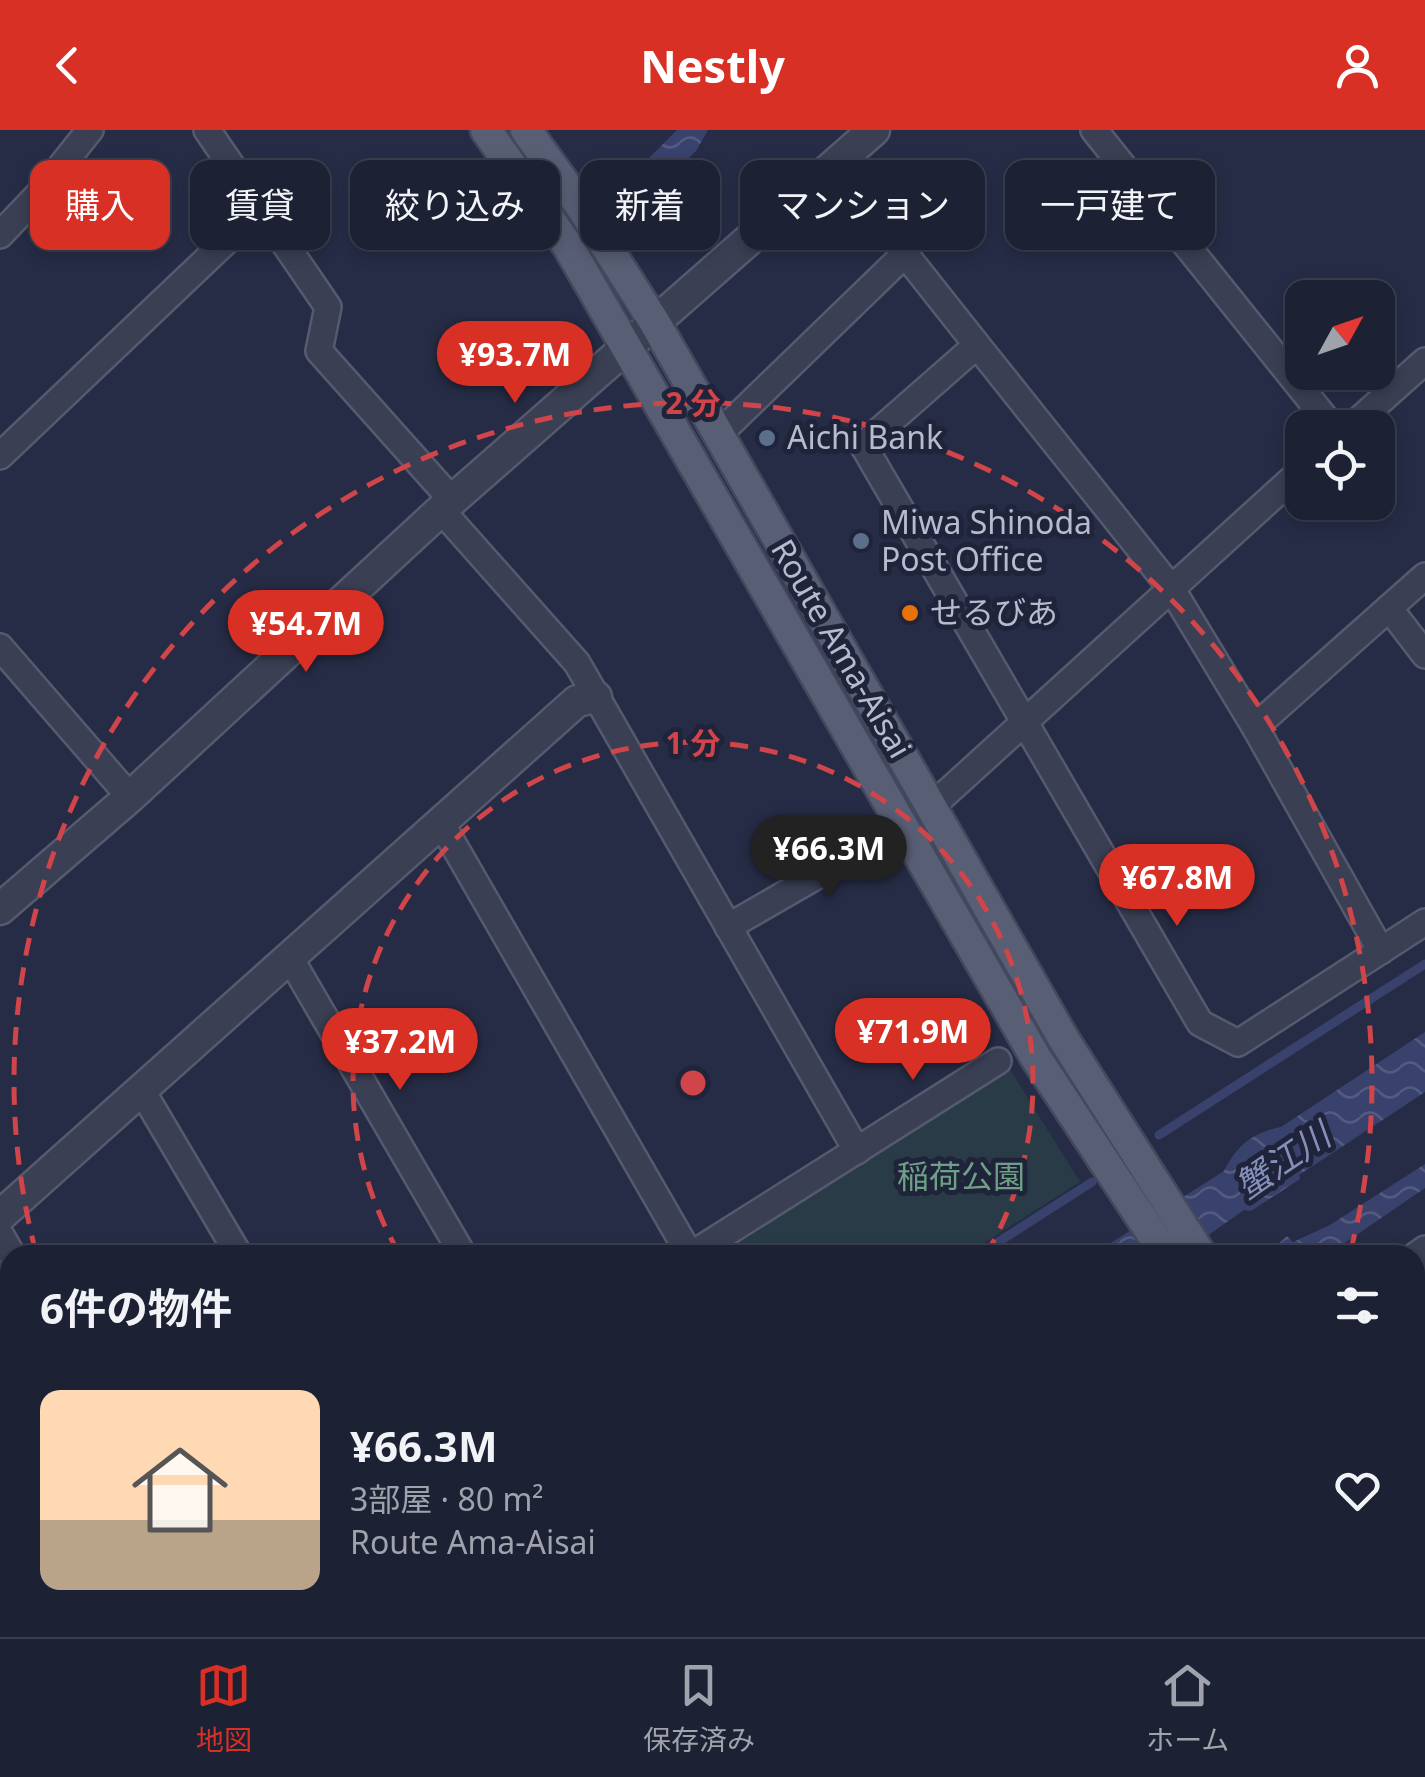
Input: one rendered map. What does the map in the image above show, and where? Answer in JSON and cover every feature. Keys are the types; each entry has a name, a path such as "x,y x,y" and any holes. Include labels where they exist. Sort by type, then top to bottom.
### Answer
{"main road":[{"name":"Route Ama-Aisai","path":"486,130 568,246 628,347 1036,1058 1144,1196 1191,1245"},
{"name":"Route Ama-Aisai","path":"526,130 656,323 1063,1038 1144,1196 1162,1245"}],"street":[{"path":"0,235 90,130"},
{"path":"207,130 228,160"},
{"path":"0,909 130,797 447,505 874,130"},
{"path":"1094,130 1320,410"},
{"path":"0,456 217,250"},
{"path":"289,250 328,307 319,351 577,663 857,1151"},
{"path":"719,434 904,254 1170,588 1381,950"},
{"path":"977,345 863,444 1200,1023 1238,1043 1425,922"},
{"path":"1370,410 1425,361"},
{"path":"931,807 1285,485"},
{"path":"1254,727 1425,576"},
{"path":"1389,608 1425,655"},
{"path":"0,647 130,797"},
{"path":"0,1216 577,701 596,697"},
{"path":"442,822 685,1245"},
{"path":"728,927 903,826"},
{"path":"290,958 457,1245"},
{"path":"707,1245 998,1061"},
{"path":"142,1091 232,1245"}],"green space":[{"name":"稲荷公園","path":"1008,1066 1080,1182 981,1245 727,1245"}],"water":[{"path":"677,130 708,130 686,160 647,160"},
{"name":"蟹江川","path":"1425,1032 1425,1092 1299,1175 1300,1179 1251,1211 1244,1210 1194,1245 1108,1245 1224,1171 1240,1147 1254,1137 1281,1127"},
{"path":"1425,1164 1425,1188 1342,1245 1277,1245 1287,1236 1293,1242 1330,1225"}],"waterway":[{"path":"1159,1135 1425,964"},
{"path":"994,1245 1092,1182"}],"place":[{"name":"Aichi Bank","path":"767,438"},
{"name":"Miwa Shinoda Post Office","path":"861,541"},
{"name":"せるびあ","path":"910,613"}]}
